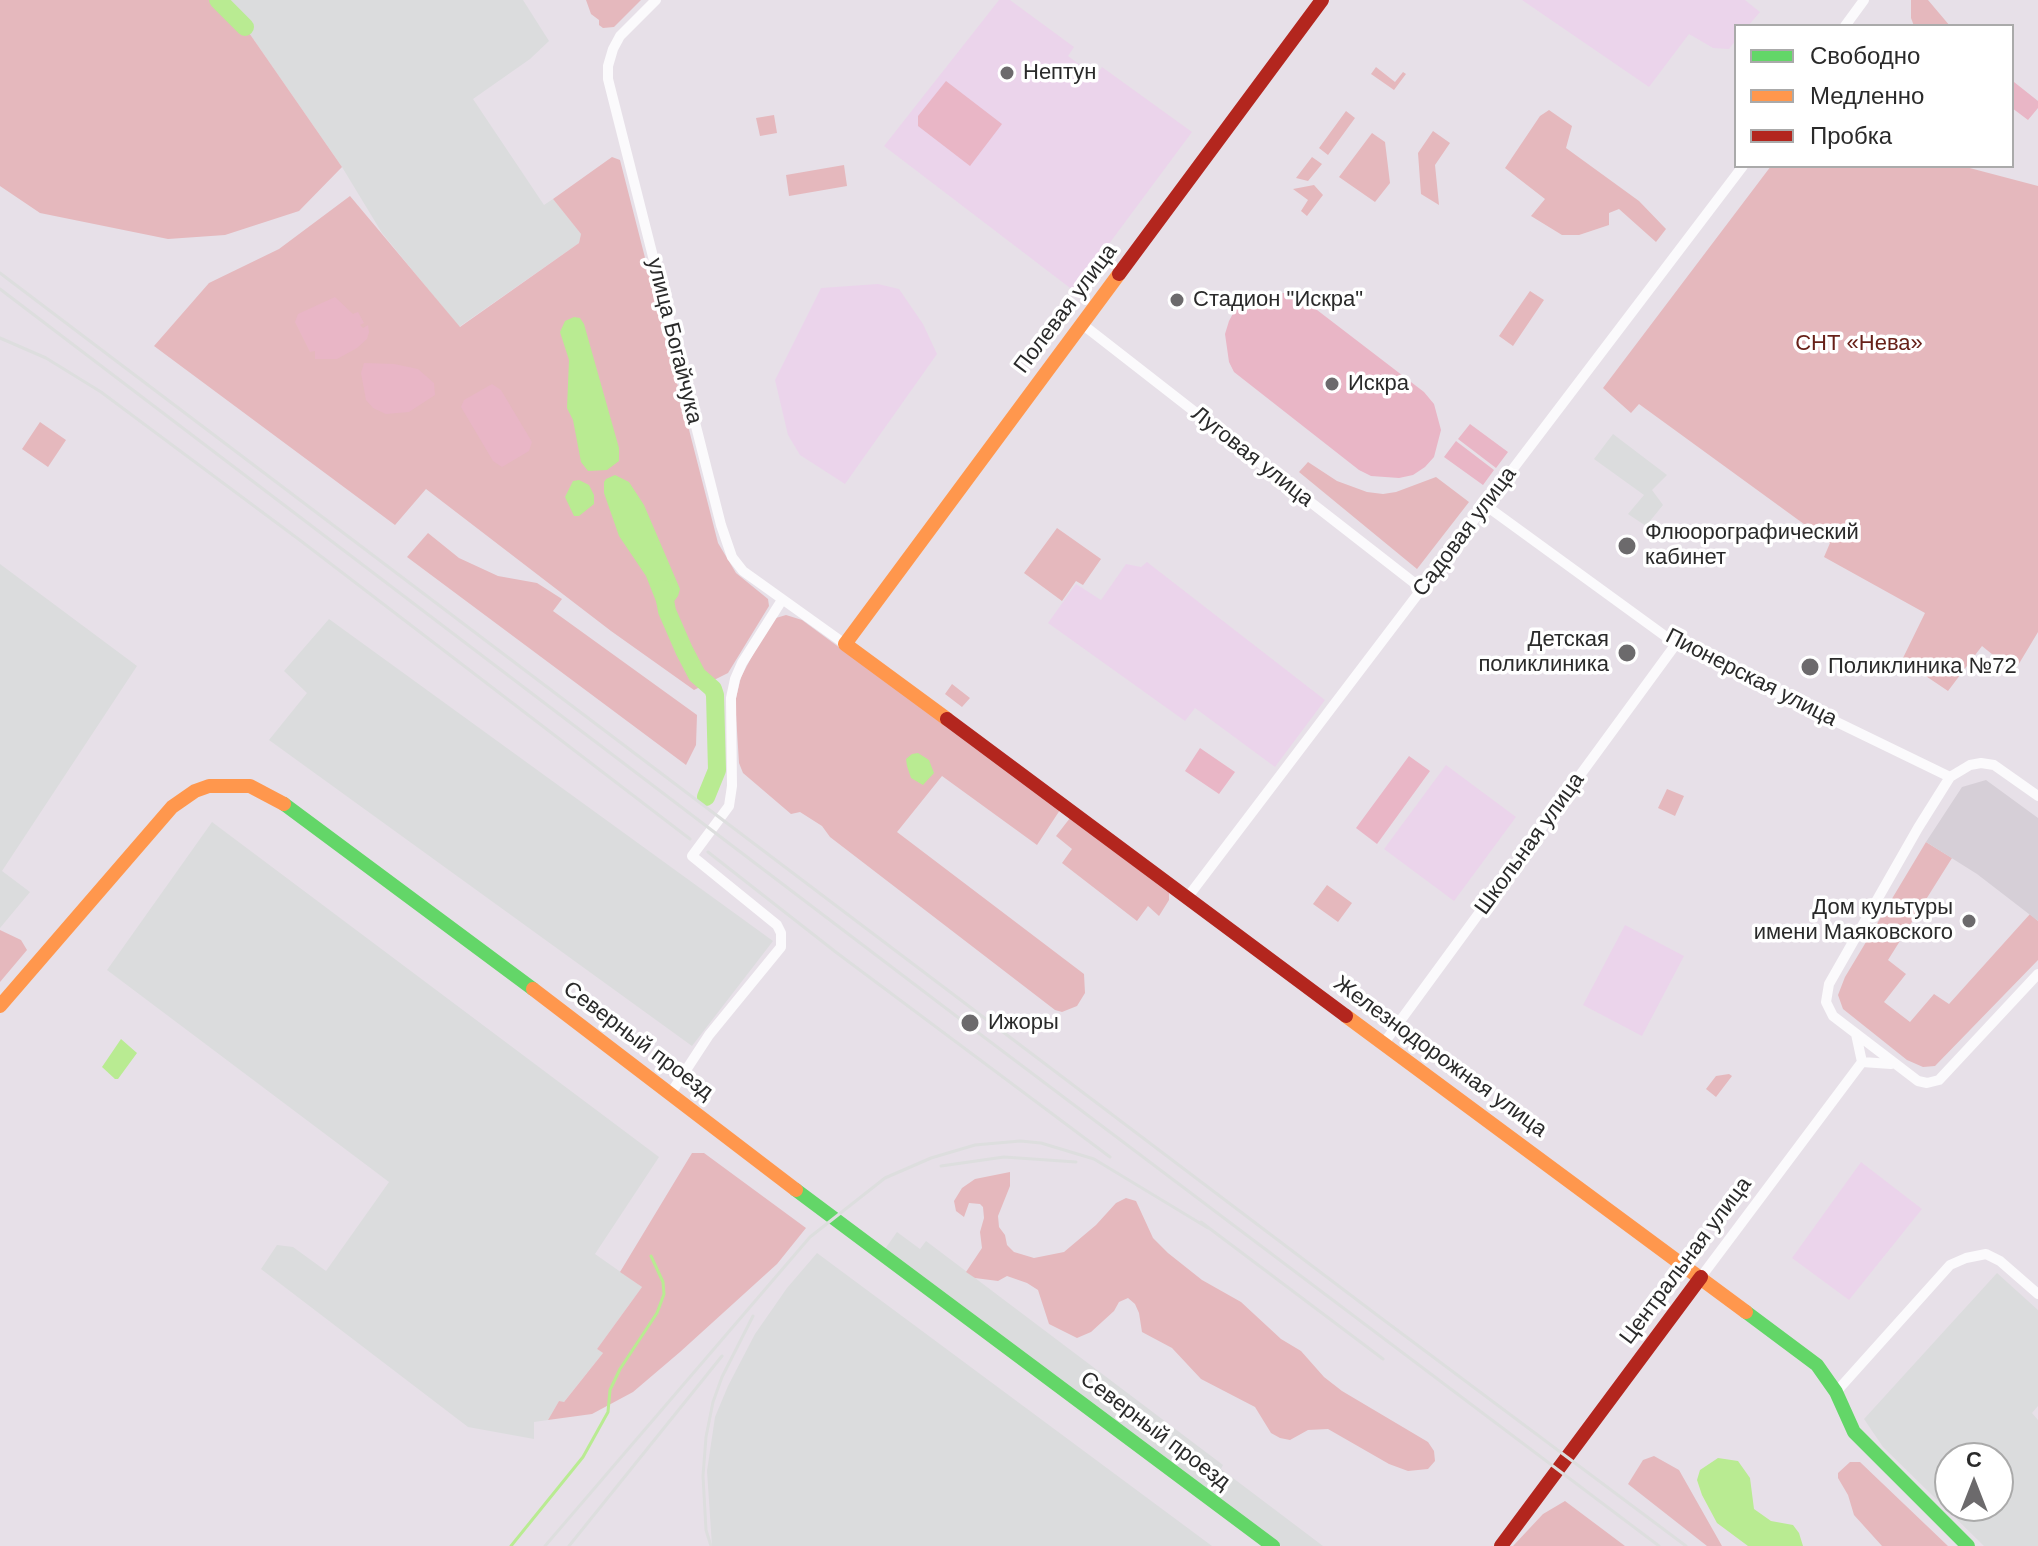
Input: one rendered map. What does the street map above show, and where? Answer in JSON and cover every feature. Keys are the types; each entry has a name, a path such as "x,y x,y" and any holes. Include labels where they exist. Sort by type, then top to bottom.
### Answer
{"street":[{"name":"улица Богайчука","path":"656,0 620,36 613,49 608,66 610,90 726,542 743,571 845,644"},
{"name":"Полевая улица","path":"845,644 1322,0"},
{"path":"1846,24 1864,0"},
{"name":"Садовая улица","path":"1187,898 1741,168"},
{"name":"Луговая улица","path":"1082,324 1422,589"},
{"name":"Пионерская улица","path":"1485,505 1676,644 1950,777"},
{"path":"671,1093 709,1035 781,947 781,933 769,917 692,856 729,806 732,786 731,698 735,679 782,600"},
{"name":"Железнодорожная улица","path":"845,644 1817,1365 1836,1392 1854,1432 1968,1546"},
{"name":"Школьная улица","path":"1384,1043 1676,644"},
{"path":"2038,796 1994,765 1970,765 1950,777 1829,984 1826,1002 1828,1010 1856,1034 1918,1081 1927,1083 1939,1080 2038,974"},
{"name":"Северный проезд","path":"0,1006 172,807 195,791 209,786 250,786 292,808 1273,1546"},
{"path":"1856,1034 1862,1062 1895,1064"},
{"name":"Центральная улица","path":"1501,1546 1862,1062"},
{"path":"1836,1392 1950,1265 1986,1254 2000,1261 2038,1294"}],"shaded area":[{"path":"218,0 523,0 549,41 530,59 473,99 544,205 553,199 581,234 579,243 459,327 382,233 342,167 245,27"},
{"path":"999,0 1010,0 1074,47 1068,56 1095,76 1102,67 1192,132 1074,291 884,146"},
{"path":"1522,0 1745,0 1760,12 1750,24 1734,24 1734,43 1729,49 1713,48 1689,34 1649,87"},
{"path":"946,81 1002,124 970,166 918,126 918,116"},
{"path":"2014,82 2038,101 2038,108 2028,120 2014,110"},
{"path":"878,284 899,289 923,324 937,354 845,484 800,455 788,435 775,380 821,288"},
{"name":"Искра","path":"1258,293 1293,294 1304,300 1424,392 1434,404 1441,430 1434,457 1425,467 1413,475 1399,478 1371,476 1359,470 1234,372 1229,362 1225,334 1229,321 1236,308 1246,300"},
{"path":"335,297 353,314 358,312 364,323 360,325 363,328 368,325 367,339 337,359 315,359 315,351 310,352 295,322 298,314"},
{"path":"580,318 584,324 619,448 619,461 607,470 588,471 581,462 573,420 567,408 569,360 560,332 565,321"},
{"path":"364,363 418,369 434,383 435,395 409,412 386,414 373,408 366,400 361,373"},
{"path":"492,384 501,390 532,442 529,451 502,467 493,461 461,407 464,400"},
{"path":"1470,424 1508,452 1496,468 1458,439"},
{"path":"1613,434 1667,475 1652,490 1663,505 1646,526 1628,514 1644,495 1594,459"},
{"path":"1456,441 1494,470 1483,485 1444,457"},
{"path":"615,475 629,482 644,505 680,589 667,611 659,609 646,576 619,536 604,493 604,482"},
{"path":"579,480 589,485 594,504 579,516 574,516 565,497 573,481"},
{"path":"1147,562 1325,700 1275,767 1195,708 1185,721 1048,623 1076,584 1101,600 1126,564 1141,567"},
{"path":"0,564 137,666 2,871 30,892 0,928"},
{"path":"329,619 773,941 692,1046 269,740 307,693 284,671"},
{"path":"1200,748 1235,772 1219,794 1185,771"},
{"path":"918,753 929,760 934,773 923,785 911,778 907,766 906,759"},
{"path":"1409,756 1430,771 1377,844 1356,828"},
{"path":"1446,765 1516,817 1454,901 1384,849"},
{"path":"1986,780 2038,818 2038,921 1977,874 1926,842 1962,787"},
{"path":"212,822 659,1157 595,1254 642,1287 597,1349 603,1353 563,1403 559,1401 548,1420 534,1422 534,1439 468,1427 261,1269 277,1245 293,1247 326,1271 389,1182 107,970"},
{"path":"1625,925 1684,956 1642,1036 1583,1005"},
{"path":"121,1039 137,1053 115,1079 102,1067"},
{"path":"1861,1162 1922,1209 1849,1300 1792,1258"},
{"path":"897,1232 920,1249 926,1241 1223,1465 1221,1469 1323,1546 1281,1546 885,1249"},
{"path":"817,1253 1212,1546 712,1546 707,1471 715,1417 755,1334 787,1288"},
{"path":"1997,1273 2038,1310 2038,1406 2032,1413 2038,1420 2038,1546 1984,1546 1960,1522 2014,1522 2014,1442 1934,1442 1934,1497 1883,1447 1864,1419"},
{"path":"1718,1458 1738,1461 1750,1478 1754,1509 1771,1521 1793,1525 1803,1546 1748,1546 1717,1523 1697,1480 1700,1470"}],"green space":[{"path":"0,0 218,0 245,27 342,167 299,211 225,235 168,239 40,213 0,186"},
{"path":"586,0 641,0 614,27 603,28 591,14"},
{"path":"1911,0 1928,0 1948,24 1913,24"},
{"path":"1376,67 1395,82 1403,72 1406,74 1394,90 1371,74"},
{"path":"1549,110 1572,126 1566,148 1639,201 1666,229 1656,242 1619,209 1609,213 1609,225 1579,235 1562,235 1531,216 1545,199 1505,168 1540,116"},
{"path":"1346,111 1355,118 1328,155 1319,148"},
{"path":"774,115 777,133 760,136 756,118"},
{"path":"1433,131 1450,143 1435,165 1439,205 1421,194 1418,153"},
{"path":"1372,133 1385,142 1390,183 1375,202 1339,177"},
{"path":"612,157 620,160 718,543 736,573 768,599 769,606 728,673 694,690 611,631 426,489 395,525 154,346 209,283 279,249 350,196 460,327 579,243 581,234 553,199"},
{"path":"1312,157 1322,164 1308,181 1296,178"},
{"path":"844,165 847,186 789,196 786,175"},
{"name":"СНТ «Нева»","path":"1769,168 1970,168 2038,186 2038,632 2014,672 1982,646 1948,691 1902,660 1925,613 1824,557 1830,543 1639,404 1631,413 1603,388"},
{"path":"1314,185 1323,195 1307,216 1301,211 1308,200 1293,189"},
{"path":"1530,291 1544,300 1513,346 1499,336"},
{"path":"40,422 66,440 48,467 22,449"},
{"path":"1308,462 1337,481 1367,492 1383,494 1436,477 1469,502 1417,569 1299,472"},
{"path":"1057,528 1101,559 1083,585 1076,581 1062,601 1024,573"},
{"path":"428,533 459,558 498,576 537,583 562,599 553,611 697,715 696,745 686,765 407,557"},
{"path":"786,615 802,620 1060,810 1037,845 942,776 897,832 1084,974 1085,993 1077,1006 1062,1012 1055,1010 830,837 822,826 800,812 791,814 743,773 739,763 736,715 741,677 768,626 776,618"},
{"path":"952,684 970,698 962,707 945,694"},
{"path":"1667,789 1684,796 1675,816 1658,808"},
{"path":"1070,818 1169,893 1169,900 1159,916 1148,906 1137,921 1062,863 1072,849 1056,836"},
{"path":"1926,842 1952,858 1888,960 1906,974 1884,1002 1910,1022 1934,994 1949,1004 2030,914 2038,921 2038,960 1935,1066 1923,1067 1907,1060 1843,1009 1838,995 1845,977"},
{"path":"1327,885 1352,903 1338,922 1313,904"},
{"path":"0,930 21,940 27,950 0,982"},
{"path":"1716,1076 1732,1076 1716,1097 1706,1089"},
{"path":"692,1153 704,1153 806,1228 777,1264 633,1392 592,1414 548,1420 559,1401 564,1402 603,1353 597,1349 642,1287 620,1272"},
{"path":"1010,1172 1010,1186 998,1216 1007,1245 1014,1252 1034,1258 1064,1252 1116,1203 1126,1198 1136,1201 1153,1238 1168,1253 1202,1280 1241,1302 1281,1339 1301,1351 1324,1377 1342,1391 1428,1442 1434,1451 1435,1461 1428,1469 1408,1471 1389,1464 1328,1429 1308,1430 1290,1440 1280,1438 1271,1433 1255,1407 1201,1379 1172,1348 1142,1332 1139,1313 1128,1298 1119,1302 1114,1311 1091,1332 1077,1338 1049,1324 1038,1290 1027,1283 1007,1276 998,1281 975,1278 966,1272 982,1248 983,1207 969,1203 964,1217 956,1211 954,1201 962,1188 975,1179"},
{"path":"1654,1456 1679,1470 1722,1546 1707,1546 1628,1484 1643,1460"},
{"path":"1850,1462 1860,1462 1948,1546 1882,1546 1854,1515 1848,1495 1838,1478 1838,1473"},
{"path":"1565,1501 1625,1546 1513,1546 1543,1514"}],"waterway":[{"path":"218,0 245,27"},
{"path":"663,589 667,611 684,650 697,675 713,689 715,695 717,770 706,797"},
{"path":"511,1546 583,1457 608,1412 610,1390 620,1369 657,1313 664,1294 663,1282 651,1256"}],"railway":[{"path":"0,273 1686,1546"},
{"path":"0,289 1659,1546"},
{"path":"0,338 46,358 101,392 690,839"},
{"path":"708,852 837,953 1110,1157"},
{"path":"545,1546 810,1237 885,1178 931,1158 975,1145 1020,1141 1041,1143 1094,1159 1208,1228"},
{"path":"941,1166 1004,1157 1076,1162"},
{"path":"1201,1222 1383,1359"},
{"path":"711,1546 706,1530 703,1476 706,1437 722,1377 753,1316"},
{"path":"569,1546 722,1356"}],"traffic: fast":[{"path":"284,804 533,989"},
{"path":"796,1190 1273,1546"},
{"path":"1746,1312 1817,1365 1836,1392 1854,1432 1968,1546"}],"traffic: slow":[{"path":"947,719 845,644 1119,274"},
{"path":"0,1006 172,807 195,791 209,786 250,786 284,804"},
{"path":"533,989 796,1190"},
{"path":"1346,1016 1746,1312"}],"traffic: jam":[{"path":"1119,274 1322,0"},
{"path":"947,719 1346,1016"},
{"path":"1501,1546 1701,1277"}],"place":[{"name":"Нептун","path":"1007,73"},
{"name":"Стадион \"Искра\"","path":"1177,300"},
{"name":"Искра","path":"1332,384"},
{"name":"Флюорографический кабинет","path":"1627,546"},
{"name":"Детская поликлиника","path":"1627,653"},
{"name":"Поликлиника №72","path":"1810,667"},
{"name":"Дом культуры имени Маяковского","path":"1969,921"},
{"name":"Ижоры","path":"970,1023"}]}
